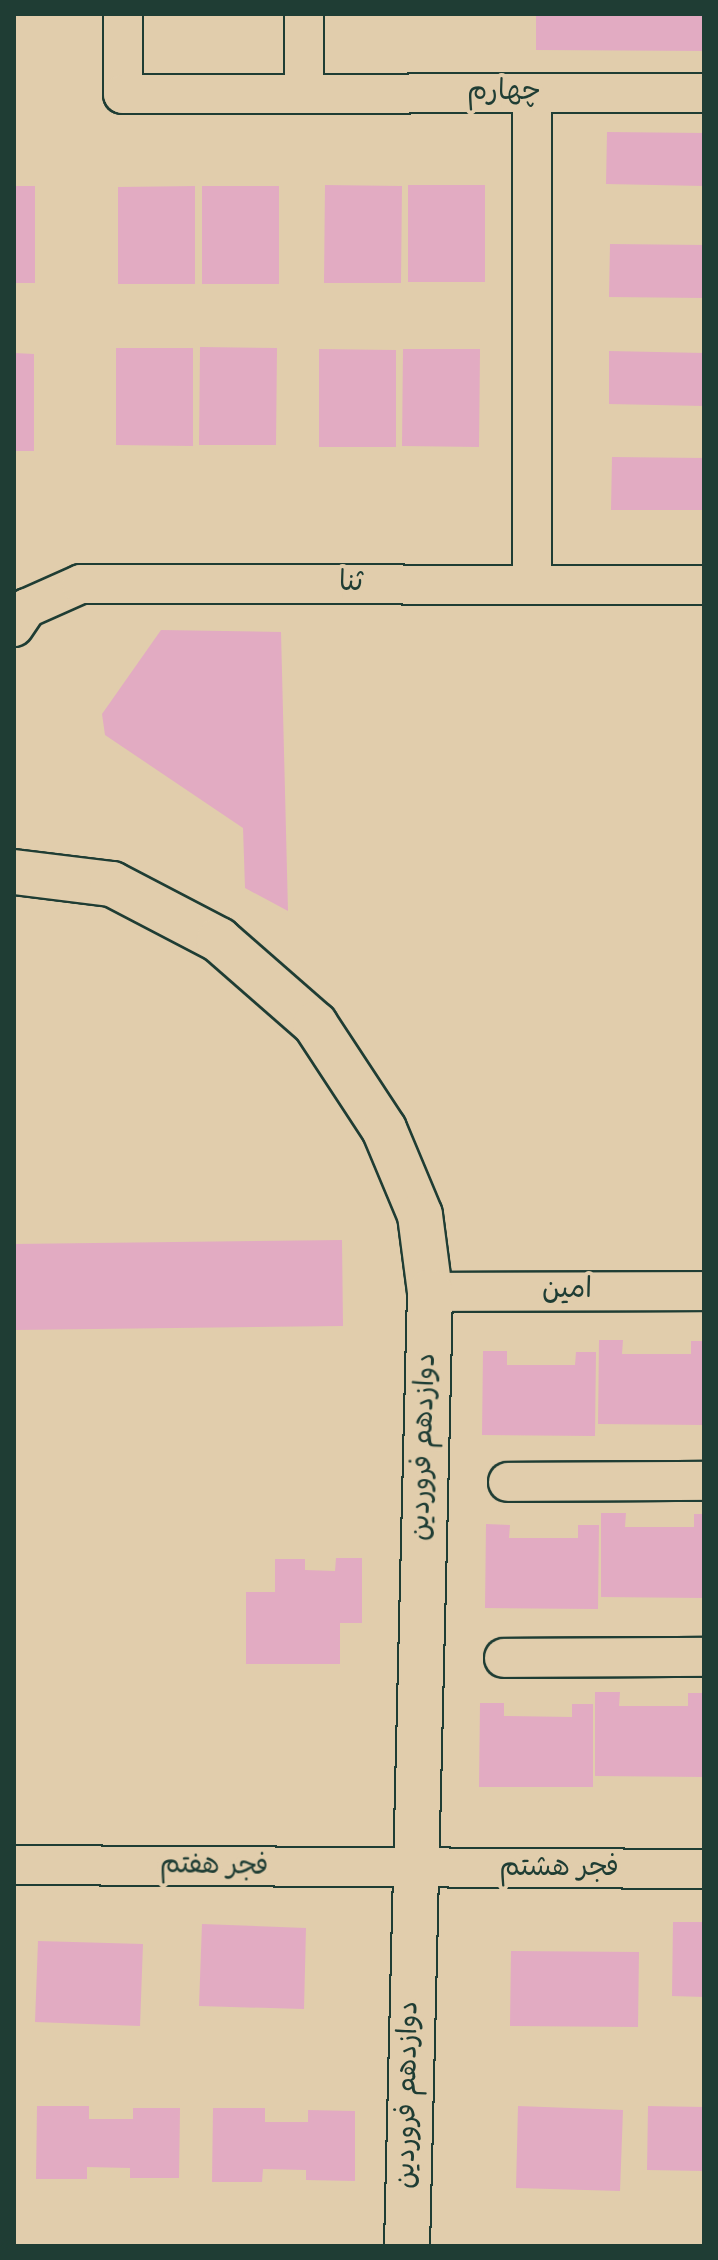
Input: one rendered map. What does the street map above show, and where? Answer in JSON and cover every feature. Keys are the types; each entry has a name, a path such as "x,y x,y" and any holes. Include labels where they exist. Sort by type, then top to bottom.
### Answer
{"street":[{"name":"چهارم","path":"123,14 123,94 704,93"},
{"path":"304,14 304,93"},
{"path":"532,93 532,584"},
{"name":"ثنا","path":"14,627 27,608 81,584 704,585"},
{"name":"دوازدهم فروردین","path":"14,872 112,884 219,940 315,1024 390,1143 420,1215 430,1292 413,1869 407,2246"},
{"name":"امین","path":"430,1292 704,1291"},
{"path":"508,1482 704,1481"},
{"path":"504,1658 704,1657"},
{"name":"فجر هفتم","path":"14,1865 413,1869"},
{"name":"فجر هشتم","path":"413,1869 704,1869"}],"building":[{"path":"536,14 704,14 704,51 536,50"},
{"path":"607,132 704,133 704,186 606,184"},
{"path":"325,185 402,186 401,283 324,283"},
{"path":"408,185 485,185 485,282 408,282"},
{"path":"14,186 35,186 35,283 14,283"},
{"path":"195,186 195,284 118,284 118,187"},
{"path":"202,186 279,186 279,284 202,284"},
{"path":"610,244 704,245 704,298 609,297"},
{"path":"200,347 277,348 276,445 199,445"},
{"path":"116,348 193,348 193,446 116,445"},
{"path":"319,349 396,350 396,447 319,447"},
{"path":"403,349 480,349 479,447 402,446"},
{"path":"609,351 704,353 704,406 609,404"},
{"path":"14,353 34,354 34,451 14,451"},
{"path":"612,457 704,458 704,510 611,510"},
{"path":"161,630 281,632 288,911 245,888 243,828 105,735 102,714"},
{"path":"342,1240 343,1326 14,1330 14,1244"},
{"path":"599,1340 623,1340 622,1354 691,1354 691,1341 704,1341 704,1425 598,1424"},
{"path":"483,1351 507,1351 507,1365 575,1365 576,1352 596,1352 595,1436 482,1435"},
{"path":"601,1513 626,1513 625,1527 694,1527 694,1514 704,1514 704,1598 601,1597"},
{"path":"486,1524 510,1525 509,1538 578,1538 578,1525 599,1525 598,1609 485,1608"},
{"path":"336,1558 362,1558 362,1623 340,1623 340,1664 246,1664 246,1592 275,1592 275,1559 305,1559 305,1570 335,1571"},
{"path":"595,1692 620,1692 619,1706 688,1706 688,1693 704,1693 704,1777 595,1776"},
{"path":"480,1703 504,1703 504,1716 572,1717 572,1704 593,1704 593,1787 479,1787"},
{"path":"673,1922 704,1922 704,1997 672,1996"},
{"path":"202,1924 306,1928 304,2009 199,2006"},
{"path":"38,1941 143,1944 140,2026 35,2022"},
{"path":"511,1951 639,1952 638,2027 510,2026"},
{"path":"37,2106 89,2106 89,2119 133,2119 133,2108 180,2108 179,2178 130,2178 130,2168 87,2167 87,2179 36,2179"},
{"path":"518,2106 623,2110 620,2191 516,2188"},
{"path":"648,2106 704,2107 704,2171 647,2170"},
{"path":"213,2108 265,2108 265,2122 308,2122 308,2110 355,2111 355,2181 306,2180 306,2170 263,2169 262,2182 212,2182"}]}
